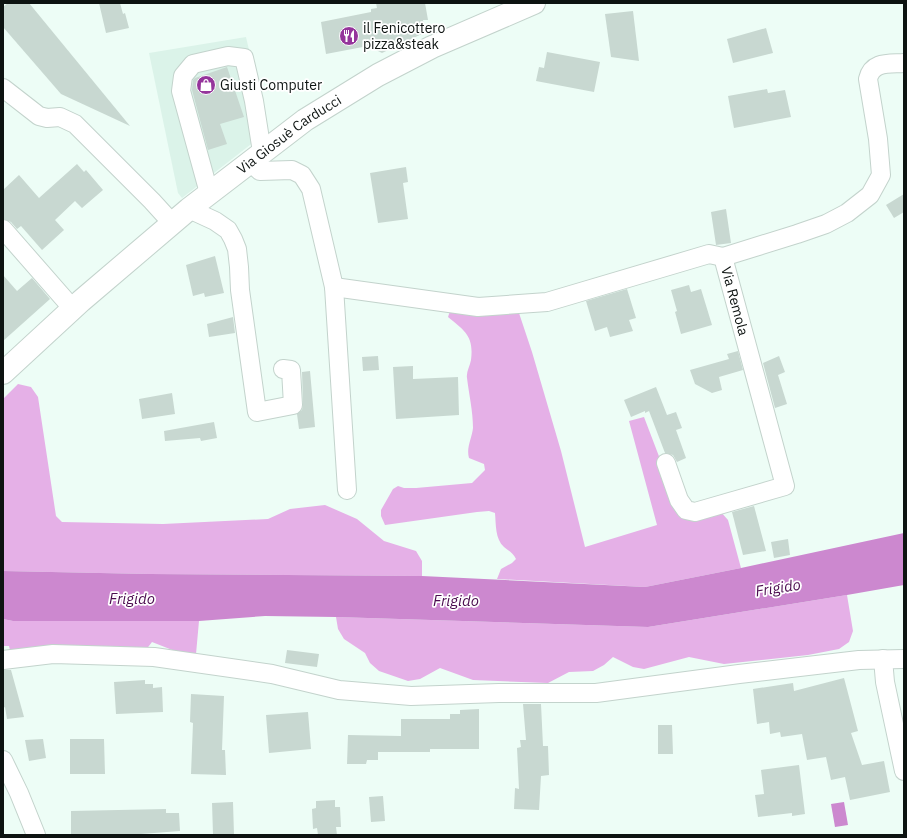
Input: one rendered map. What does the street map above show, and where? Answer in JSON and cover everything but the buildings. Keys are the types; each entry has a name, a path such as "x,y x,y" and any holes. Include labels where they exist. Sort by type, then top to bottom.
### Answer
{"main road":[{"name":"Via Giosuè Carducci","path":"3,373 73,309 172,223 305,120 378,75 504,9 534,3"}],"street":[{"path":"209,193 181,91 183,76 193,64 228,56 244,58 254,101 256,157 260,171 292,170 302,175 311,189 334,287 347,490"},
{"name":"Via Remola","path":"666,463 679,500 686,510 695,512 785,486 723,257 826,224 847,213 870,195 881,175 878,139 868,79 870,72 877,66 904,63"},
{"path":"3,88 39,116 47,118 60,116 75,124 172,223"},
{"path":"189,209 215,221 228,230 237,249 240,290 257,412 294,405 291,370 283,369"},
{"path":"3,229 73,309"},
{"path":"334,287 478,307 547,302 709,254 723,257"},
{"path":"3,660 53,654 154,657 272,674 339,690 411,696 499,693 596,693 859,660 904,660"},
{"path":"883,659 885,682 904,771"},
{"path":"3,760 19,793 36,835"}],"shaded area":[{"path":"246,37 268,131 182,198 178,193 149,53"},
{"path":"517,307 561,451 585,547 657,525 629,421 644,417 681,514 720,511 728,520 741,568 645,587 497,579 501,569 516,559 499,540 496,531 495,513 489,511 477,512 385,525 381,516 381,510 393,489 398,486 404,488 416,488 472,483 485,470 484,464 469,458 468,454 473,428 467,376 472,352 470,340 464,330 448,317 451,308"},
{"path":"18,384 31,387 38,397 56,516 62,522 163,524 268,519 290,509 325,505 357,519 384,541 416,551 422,561 422,576 149,574 3,571 3,399"},
{"path":"847,595 853,631 849,642 839,649 808,655 724,664 689,657 644,669 633,667 613,657 604,665 593,671 569,672 548,683 473,680 440,668 420,679 408,681 379,671 370,663 365,653 344,639 338,629 336,617 648,627"},
{"path":"3,619 13,621 199,621 196,654 185,655 152,642 145,651 10,650 9,646 3,646"}],"water":[{"name":"Frigido","path":"904,533 904,585 648,627 265,616 199,621 13,621 3,619 3,571 149,574 422,576 645,587"},
{"path":"844,802 848,825 835,827 831,804"}],"place":[{"name":"il Fenicottero pizza&steak","path":"349,36"},
{"name":"Giusti Computer","path":"206,85"}]}
